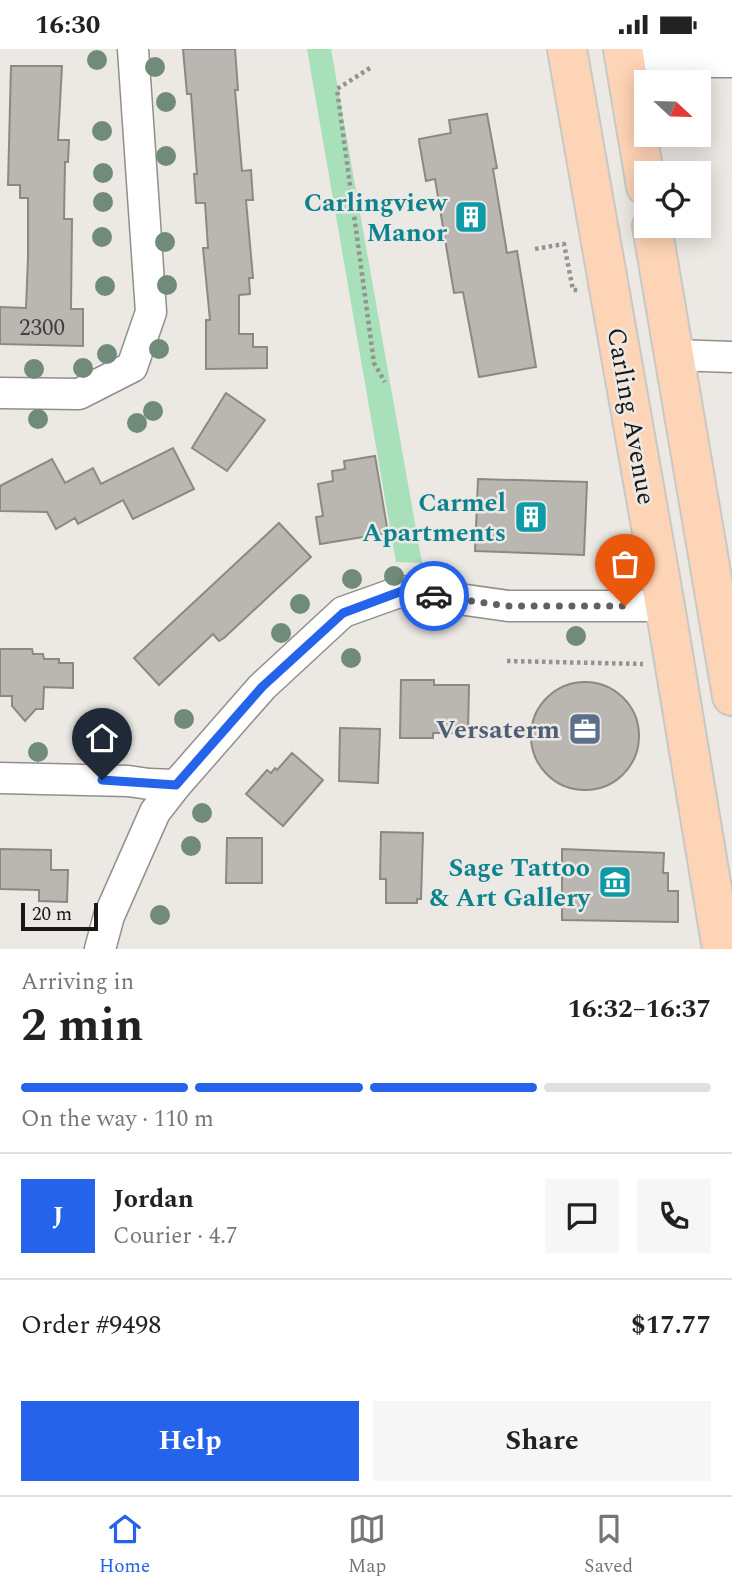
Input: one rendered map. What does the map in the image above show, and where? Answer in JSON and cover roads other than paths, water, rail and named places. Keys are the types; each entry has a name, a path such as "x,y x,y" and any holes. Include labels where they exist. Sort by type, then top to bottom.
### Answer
{"main road":[{"name":"Carling Avenue","path":"567,49 722,949"},
{"path":"624,56 642,161"},
{"name":"Carling Avenue","path":"654,238 732,696"}],"street":[{"path":"0,393 79,394 132,367 151,312 133,49"},
{"path":"624,56 732,62"},
{"path":"674,355 732,357"},
{"path":"100,949 109,916 155,812 262,687 343,613 402,591 508,606 665,606"},
{"path":"0,778 176,785"}],"place":[{"name":"Carlingview Manor","path":"471,217"},
{"name":"Carmel Apartments","path":"531,517"},
{"name":"Versaterm","path":"585,729"},
{"name":"Sage Tattoo & Art Gallery","path":"615,882"}]}
